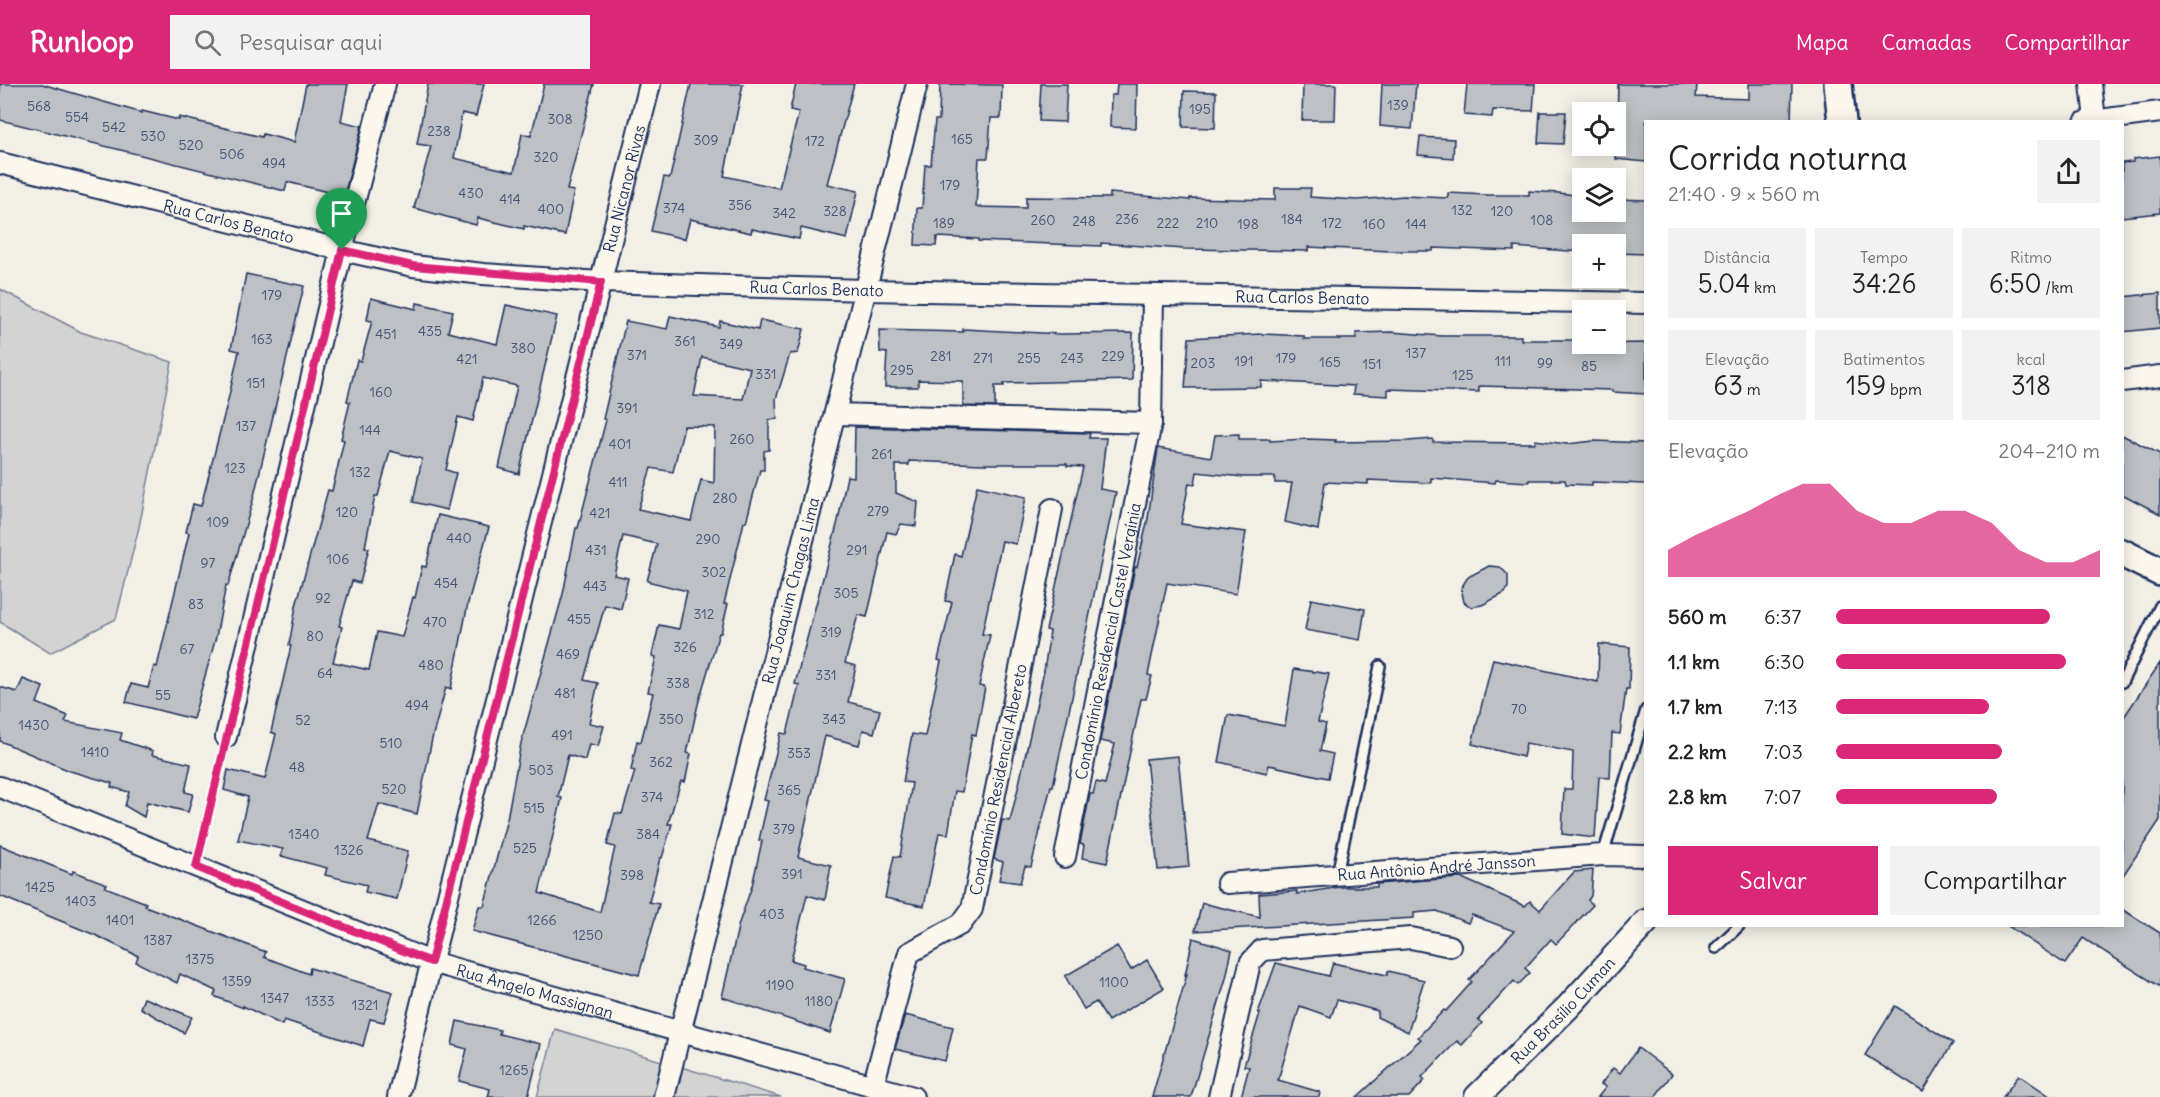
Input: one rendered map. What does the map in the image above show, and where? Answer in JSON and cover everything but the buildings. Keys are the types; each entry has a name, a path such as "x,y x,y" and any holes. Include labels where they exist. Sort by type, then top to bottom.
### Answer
{"main road":[{"path":"1838,84 1842,120"},
{"path":"2124,554 2160,572"}],"street":[{"path":"226,737 342,250 386,84"},
{"name":"Rua Nicanor Rivas","path":"398,1097 650,84"},
{"name":"Rua Joaquim Chagas Lima","path":"664,1097 917,84"},
{"path":"2090,120 2091,84"},
{"path":"2098,120 2160,112"},
{"name":"Rua Carlos Benato","path":"0,163 413,266 601,282 866,290 1644,303"},
{"name":"Condomínio Residencial Castel Vergínia","path":"1065,857 1151,423 1153,296"},
{"path":"2124,381 2160,376"},
{"path":"835,414 1151,423"},
{"name":"Condomínio Residencial Albereto","path":"873,1086 909,953 961,924 972,909 1052,509"},
{"name":"Rua Ângelo Massignan","path":"0,787 431,962 913,1097"},
{"name":"Rua Antônio André Jansson","path":"1227,884 1603,855 1644,856"},
{"name":"Rua Brasílio Cuman","path":"1477,1097 1568,1008 1644,924"},
{"path":"1219,1097 1250,963 1262,950 1411,938 1450,946"}],"lane":[{"path":"2124,678 2160,606"},
{"path":"1337,875 1380,666"},
{"path":"1603,855 1644,717"},
{"path":"1716,948 1738,927"}],"path":[{"path":"196,867 226,737"}],"shaded area":[{"path":"0,289 81,332 172,362 139,527 116,619 50,653 0,622"},
{"path":"555,1029 781,1097 537,1097"}],"route":[{"path":"342,250 413,266 483,274 601,282 431,962 196,867 342,250"}]}
